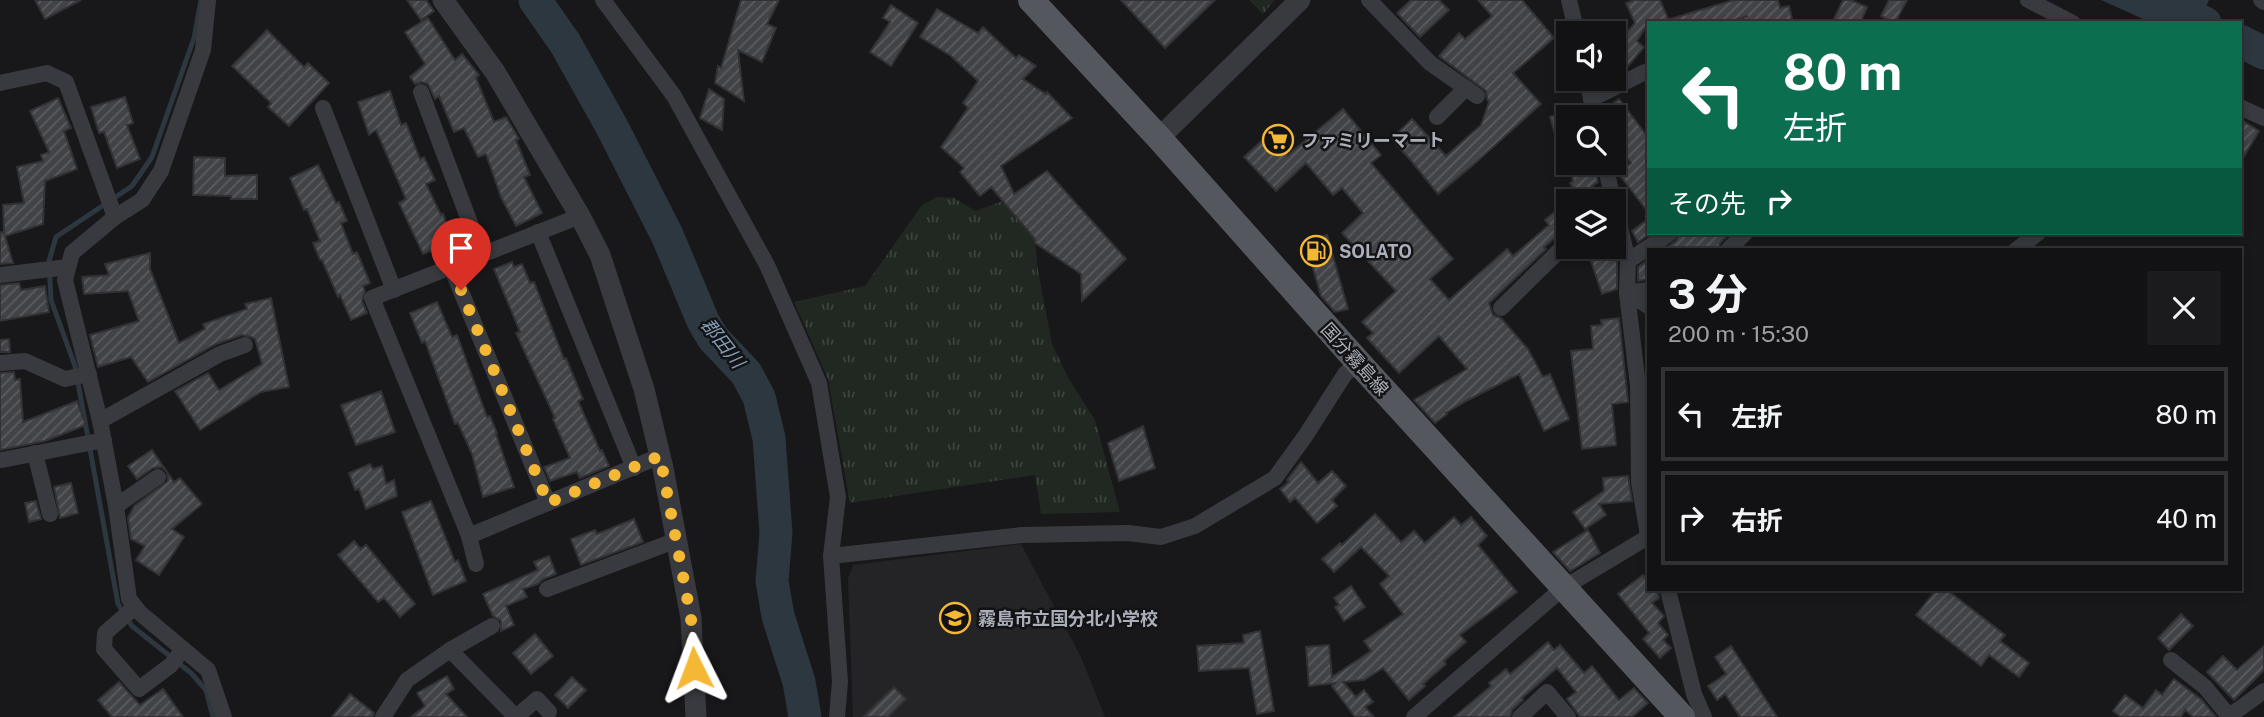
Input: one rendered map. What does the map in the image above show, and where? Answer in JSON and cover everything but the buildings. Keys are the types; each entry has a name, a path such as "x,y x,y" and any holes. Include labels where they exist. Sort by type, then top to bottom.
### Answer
{"main road":[{"name":"国分霧島線","path":"1031,0 1160,138 1358,362 1682,717"}],"street":[{"path":"208,0 203,50 161,171 142,200 111,207 72,253 65,267 65,279 100,421 116,506 129,599 135,608 208,670 224,717"},
{"path":"443,0 495,72 600,255 644,389 660,456 691,618 696,717"},
{"path":"603,0 674,96 767,265 819,383 838,497 831,556 840,682 837,717"},
{"path":"1160,138 1300,0"},
{"path":"1369,0 1430,63 1471,92 1437,117"},
{"path":"1569,0 1574,21"},
{"path":"2028,0 2069,21"},
{"path":"1591,99 1647,72"},
{"path":"0,83 47,73 66,82 111,207"},
{"path":"1589,91 1592,105"},
{"path":"421,92 482,255"},
{"path":"323,108 394,290"},
{"path":"2242,108 2264,118"},
{"path":"476,564 469,536 372,298 580,216"},
{"path":"538,232 634,468"},
{"path":"1648,248 1667,235"},
{"path":"1730,248 1743,235"},
{"path":"2019,248 2035,235"},
{"path":"1628,261 1647,248"},
{"path":"1626,253 1627,293 1639,386 1639,482 1647,530"},
{"path":"1501,308 1556,254"},
{"path":"0,275 65,267"},
{"path":"451,267 548,503"},
{"path":"1627,293 1647,290"},
{"path":"1627,293 1647,305"},
{"path":"100,421 220,354 245,345"},
{"path":"0,363 25,361 65,379 88,375"},
{"path":"831,556 1022,535 1128,533 1161,537 1195,526 1275,478 1307,435 1345,374 1358,362"},
{"path":"2,460 103,440"},
{"path":"35,453 50,514"},
{"path":"469,536 660,456"},
{"path":"116,506 158,477"},
{"path":"1414,717 1563,588 1647,537"},
{"path":"547,589 677,540"},
{"path":"1668,591 1694,694 1704,717"},
{"path":"135,608 105,633 104,649 139,689 171,665 182,650"},
{"path":"383,717 407,680 450,650 492,626"},
{"path":"450,650 516,717 537,699 549,712"},
{"path":"2171,660 2205,687 2229,716 2263,693"},
{"path":"1520,717 1547,692 1568,717"}],"shaded area":[{"path":"2101,0 2209,0 2200,21 2148,21"},
{"name":"霧島市立国分北小学校","path":"1021,544 1081,657 1105,717 853,717 848,578 853,565"}],"green space":[{"path":"1249,0 1275,0 1263,14"},
{"path":"937,197 954,198 975,211 1003,201 1035,239 1038,271 1052,344 1069,379 1095,420 1120,512 1041,514 1035,475 850,503 828,379 794,302 865,286 922,205"}],"waterway":[{"path":"201,0 194,38 152,157 132,186 56,237 49,261 51,300 75,366 118,604 132,626 191,673 206,690 213,717"},
{"name":"郡田川","path":"535,0 565,43 612,127 667,235 703,321 713,338 746,373 759,397 769,438 776,533 772,581 778,616 799,682 805,717"},
{"path":"2156,0 2201,21"},
{"path":"2242,42 2264,53"}],"place":[{"name":"ファミリーマート","path":"1278,140"},
{"name":"SOLATO","path":"1316,251"},
{"name":"霧島市立国分北小学校","path":"955,618"}],"route":[{"path":"461,290 548,503 660,456 691,618 694,668"}]}
